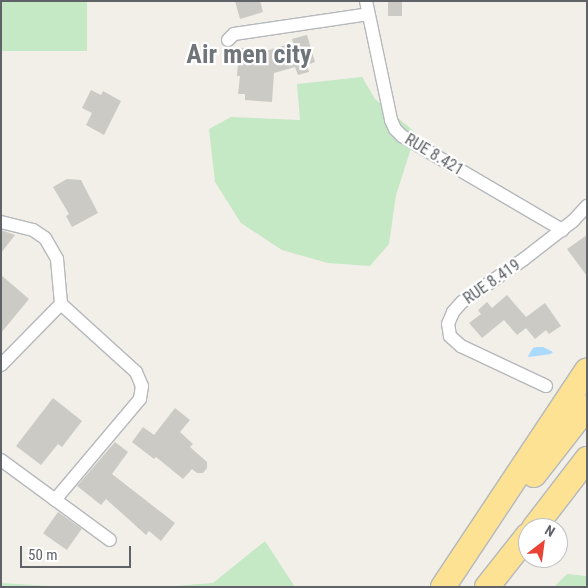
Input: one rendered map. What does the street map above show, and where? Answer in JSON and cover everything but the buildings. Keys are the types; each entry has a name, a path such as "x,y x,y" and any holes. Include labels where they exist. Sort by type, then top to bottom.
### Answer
{"highway":[{"path":"443,587 587,370"},
{"path":"447,587 587,408"},
{"path":"554,504 587,458"},
{"path":"542,518 587,468"},
{"path":"487,587 518,548"}],"street":[{"name":"RUE 8.421","path":"366,1 391,120 395,129 402,136 562,230"},
{"path":"228,40 234,34 369,14"},
{"name":"RUE 8.419","path":"546,386 461,346 450,336 448,324 453,312 462,302 499,278 562,230 587,206"},
{"path":"1,222 33,230 45,238 52,247 57,259 60,304 136,372 142,386 140,399 55,500"},
{"path":"1,365 60,304"},
{"path":"1,460 110,540"}],"green space":[{"path":"1,1 87,1 87,51 1,51"},
{"path":"362,77 375,99 416,133 396,195 389,244 370,266 328,263 282,250 241,223 215,182 209,129 231,117 300,120 297,84"},
{"path":"265,541 295,587 162,587 213,583"},
{"path":"567,574 587,576 587,587 554,587"},
{"path":"1,583 66,587 1,587"}],"water":[{"path":"543,347 553,352 551,354 529,357 533,348"}],"district":[{"name":"Air men city","path":"249,55"}]}
